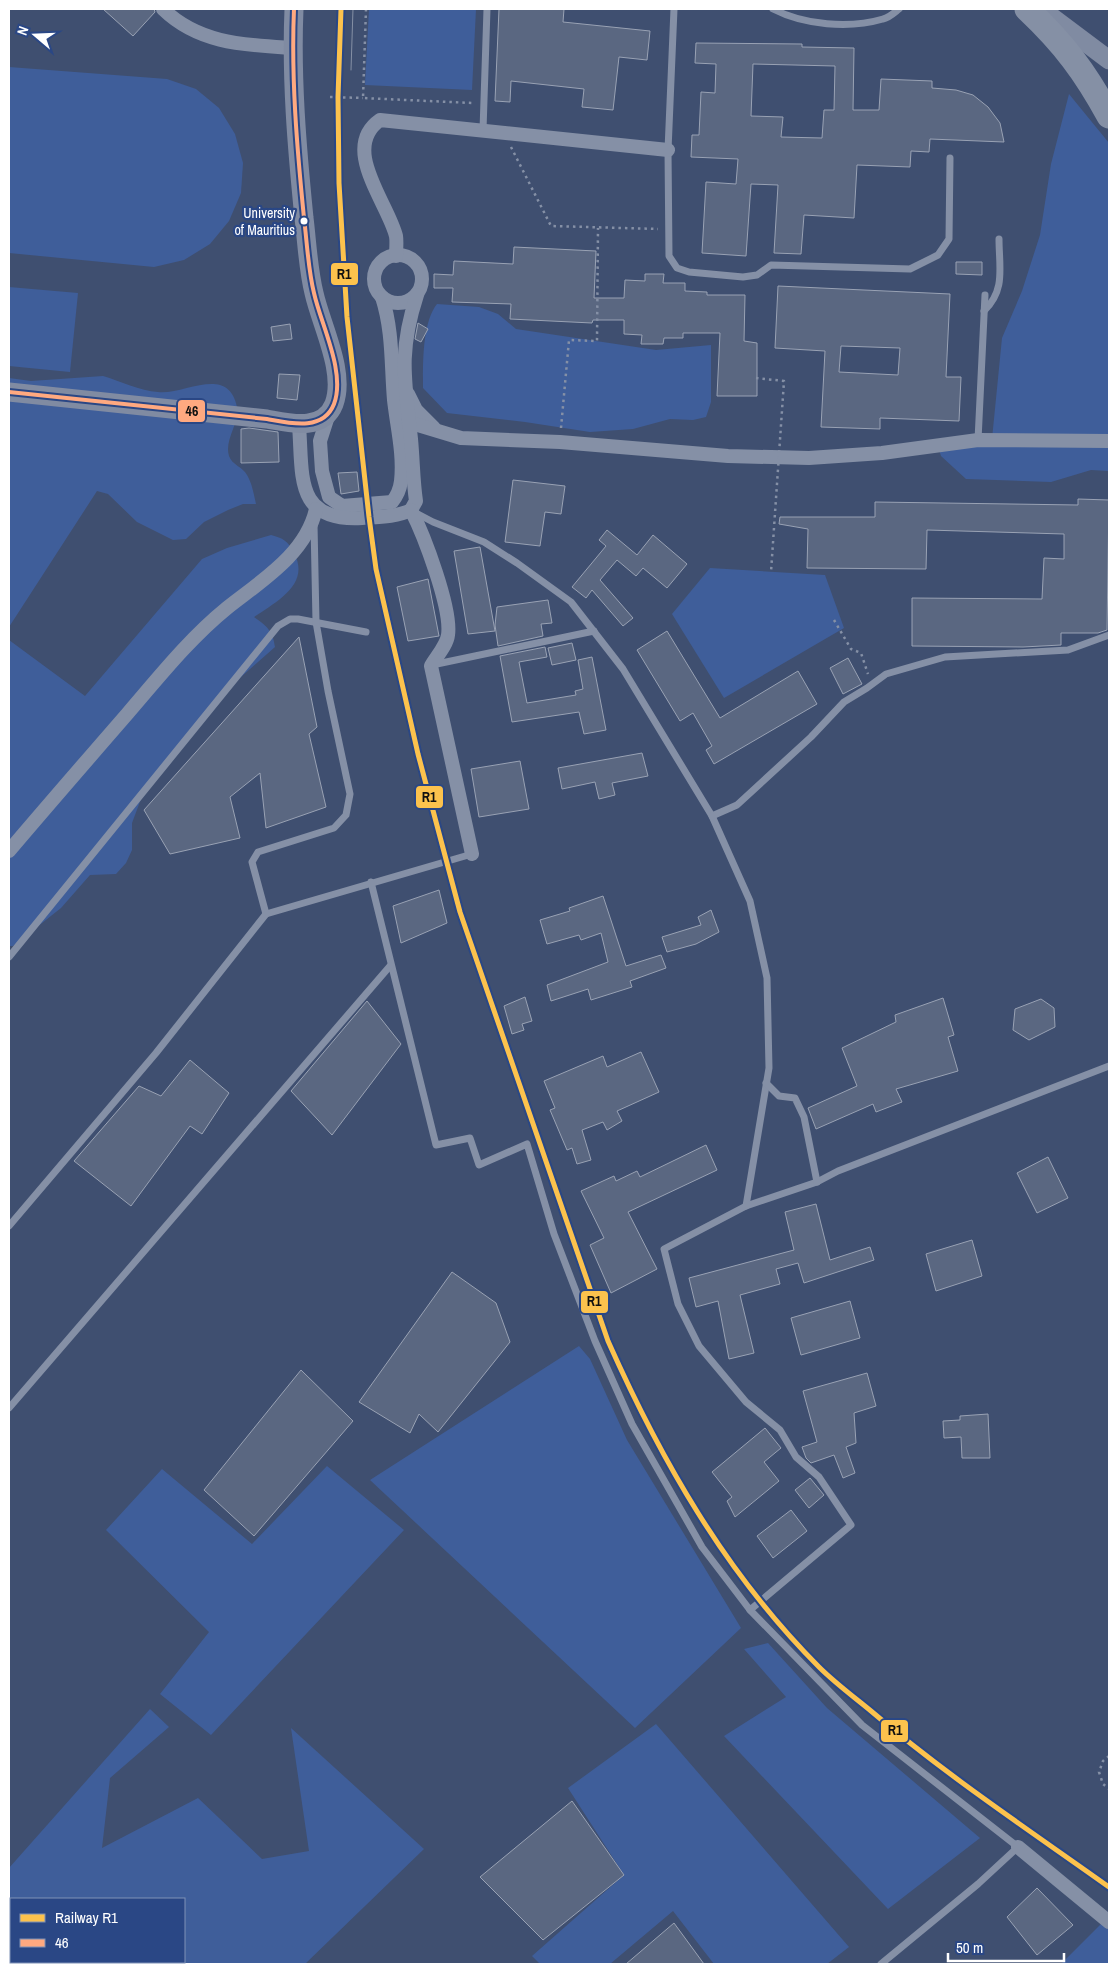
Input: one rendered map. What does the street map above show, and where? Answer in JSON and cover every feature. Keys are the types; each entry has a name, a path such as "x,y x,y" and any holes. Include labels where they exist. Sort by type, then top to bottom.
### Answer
{"highway":[{"path":"1027,9 1062,43 1091,84 1109,116"}],"street":[{"path":"294,9 292,48 301,186 314,292 336,362 334,403 320,441 322,471 329,497 342,506 392,502 398,494 401,482 402,456 394,401 390,320 382,297 376,287 376,271 386,259 396,256 409,258 420,269 422,285 416,294 407,302 399,304 382,297"},
{"path":"1041,9 1109,60"},
{"path":"170,12 194,31 216,40 292,48"},
{"path":"396,256 396,238 366,167 365,148 370,127 380,120 668,150"},
{"path":"315,515 342,519 405,513 411,510 416,501 403,386 403,358 407,323 416,294"},
{"path":"403,386 416,410 441,433"},
{"path":"9,392 267,419 299,425 318,421 329,413"},
{"path":"408,422 461,438 560,442 728,456 809,458 882,453 978,440 1109,441"},
{"path":"299,425 307,498 315,515"},
{"path":"411,510 425,537 446,610 448,636 431,666 472,854"},
{"path":"9,852 171,663 224,611 277,568 299,546 315,515"},
{"path":"1018,1847 1109,1922"}],"lane":[{"path":"483,130 487,9"},
{"path":"674,9 668,150 669,256 676,268 689,272 743,277 757,275 772,265 910,269 938,255 949,238 950,158"},
{"path":"774,9 790,18 812,22 855,23 885,19 899,9"},
{"path":"984,311 995,301 999,291 1000,239"},
{"path":"978,440 985,295"},
{"path":"411,510 434,522 484,542 571,602 623,669 712,816 750,901 767,978 769,1068 746,1206"},
{"path":"266,914 252,862 258,852 334,828 346,815 350,794 328,691 316,622 315,515"},
{"path":"9,957 278,626 290,619 366,632"},
{"path":"431,666 594,631"},
{"path":"712,816 736,805 811,737 844,702 868,688 886,674 945,657 1068,650 1109,635"},
{"path":"9,1226 156,1053 266,914 472,854"},
{"path":"371,882 390,966 436,1145 470,1138 478,1165 527,1144 554,1234 595,1341 632,1424 702,1547 750,1610 862,1725 1018,1847 978,1884 881,1964"},
{"path":"9,1408 390,966"},
{"path":"750,1610 851,1524 819,1476 796,1457 780,1430 746,1402 705,1354 678,1304 664,1249 746,1206 817,1182 838,1172 1109,1066"},
{"path":"766,1083 779,1096 795,1098 804,1116 817,1182"}],"path":[{"path":"363,98 366,9"},
{"path":"330,97 484,104"},
{"path":"504,133 551,226 669,230"},
{"path":"560,442 569,340 597,341 598,228"},
{"path":"756,378 784,381 771,572"},
{"path":"834,620 850,649 861,653 868,674 868,688"},
{"path":"1109,1756 1103,1761 1099,1772 1103,1784 1109,1789"}],"shaded area":[{"path":"369,9 476,9 472,90 365,85"},
{"path":"9,67 167,79 196,89 219,108 235,134 243,163 241,193 229,221 210,244 184,260 154,267 9,253"},
{"path":"1069,94 1109,143 1109,471 1091,470 1051,482 966,479 941,456 937,443 992,439 1002,338 1022,291 1040,235 1051,164"},
{"path":"9,287 78,293 70,372 9,366"},
{"path":"437,304 479,307 498,314 516,329 656,350 711,345 711,402 706,417 693,420 670,419 633,429 590,432 447,413 423,388 423,356 426,333 428,322"},
{"path":"103,376 137,388 158,392 169,392 204,384 215,384 225,387 232,394 237,407 236,419 229,443 229,456 247,475 252,485 256,504 243,504 228,510 204,522 186,539 173,540 137,522 108,494 97,491 9,627 9,378 31,381"},
{"path":"271,535 282,539 290,546 298,564 298,574 295,583 289,591 254,617 269,629 275,647 234,683 141,799 132,823 132,850 126,863 116,874 90,875 61,908 13,946 9,946 9,640 85,696 202,559 227,548"},
{"path":"710,568 825,575 844,628 724,698 672,614"},
{"path":"579,1346 590,1359 627,1440 741,1628 635,1728 370,1480"},
{"path":"327,1466 404,1530 211,1735 160,1694 209,1632 106,1530 162,1469 252,1544"},
{"path":"768,1643 827,1708 980,1838 888,1909 724,1736 786,1697 744,1649"},
{"path":"150,1709 169,1727 110,1778 102,1848 198,1798 262,1859 309,1851 291,1728 424,1849 305,1964 99,1964 98,1963 185,1963 185,1898 10,1898 10,1926 9,1868"},
{"path":"656,1724 849,1947 827,1964 714,1964 673,1911 610,1964 540,1964 532,1956 624,1875 568,1788"},
{"path":"1106,1919 1109,1923 1109,1964 1061,1964"},
{"path":"10,1936 10,1963 86,1964 9,1964"}],"building":[{"path":"103,9 154,9 155,12 133,36"},
{"path":"499,9 564,9 563,22 650,31 647,60 619,57 613,110 582,107 584,89 511,81 510,102 495,101"},
{"path":"696,43 802,44 802,47 854,48 853,110 879,110 881,79 932,81 932,88 956,90 973,95 988,107 1000,123 1004,142 930,139 929,152 911,151 910,167 857,165 854,218 804,215 801,254 774,253 778,185 751,184 746,256 702,253 706,182 736,184 738,159 691,157 692,135 699,135 701,92 715,93 716,64 695,63","holes":["753,64 835,66 834,110 824,110 822,138 781,137 783,117 751,116"]},
{"path":"514,247 596,251 594,298 624,298 625,280 645,281 645,274 664,274 663,283 685,283 685,291 707,292 707,295 745,295 744,341 757,343 757,396 717,396 720,333 683,333 683,338 664,338 663,344 641,344 642,335 624,334 624,320 593,320 592,323 510,319 511,304 452,302 453,288 434,288 434,274 453,275 454,261 513,264"},
{"path":"956,262 982,262 982,275 956,274"},
{"path":"778,286 950,294 946,377 961,377 959,421 880,418 880,429 821,427 825,351 775,348","holes":["841,346 900,348 898,375 839,372"]},
{"path":"418,323 428,329 421,342 415,339"},
{"path":"290,324 292,339 273,341 271,327"},
{"path":"279,374 300,375 297,400 277,398"},
{"path":"249,428 278,432 279,462 241,463 241,429"},
{"path":"357,472 359,491 341,494 338,473"},
{"path":"513,480 565,486 561,514 545,512 540,546 505,542"},
{"path":"1078,499 1109,500 1107,630 1098,633 1061,633 1061,645 1023,647 912,646 912,598 1042,599 1044,558 1064,559 1064,534 927,530 926,569 807,568 808,529 779,524 780,517 875,517 875,502 1078,505"},
{"path":"607,530 637,555 653,535 687,564 667,588 643,568 636,576 617,560 600,580 633,618 623,626 592,590 586,598 572,587 606,546 599,540"},
{"path":"480,547 495,631 468,634 454,551"},
{"path":"428,579 439,636 408,641 397,587"},
{"path":"548,600 552,623 541,624 543,636 498,646 495,625 497,607"},
{"path":"667,631 720,718 798,671 817,704 714,764 706,750 712,746 693,713 680,721 637,650"},
{"path":"299,637 317,727 309,734 326,807 266,828 260,773 230,797 240,838 170,854 144,810"},
{"path":"572,643 576,660 552,665 548,648"},
{"path":"545,647 547,657 519,662 527,703 576,695 575,691 583,689 578,660 592,657 606,730 584,734 579,712 512,722 500,656"},
{"path":"848,658 862,684 843,694 830,668"},
{"path":"642,753 648,776 612,783 615,795 599,799 595,782 562,789 558,768"},
{"path":"520,761 529,809 479,817 471,769"},
{"path":"439,890 447,923 401,943 393,906"},
{"path":"603,896 626,966 661,955 666,968 630,981 632,987 591,1000 588,989 551,1001 547,985 608,962 601,933 581,940 579,935 547,944 540,920 570,911 569,908"},
{"path":"711,910 719,932 696,944 667,952 662,937 701,925 698,917"},
{"path":"525,997 532,1021 522,1024 524,1030 512,1034 504,1006"},
{"path":"943,998 954,1035 948,1037 958,1071 896,1089 902,1102 876,1112 873,1104 816,1129 808,1108 857,1086 842,1048 896,1022 895,1015"},
{"path":"1041,999 1054,1008 1055,1027 1029,1040 1013,1030 1015,1009"},
{"path":"367,1001 401,1044 332,1135 291,1091"},
{"path":"641,1052 659,1092 617,1111 622,1121 607,1130 603,1122 582,1130 591,1160 577,1164 572,1148 567,1150 550,1110 555,1108 544,1081 603,1056 607,1067"},
{"path":"190,1060 229,1093 202,1134 190,1126 131,1206 74,1161 139,1086 161,1096"},
{"path":"706,1145 717,1170 628,1212 657,1269 611,1293 590,1245 604,1238 581,1191 614,1176 616,1181 637,1171 640,1177"},
{"path":"1048,1157 1068,1198 1037,1213 1017,1173"},
{"path":"816,1204 830,1260 870,1247 874,1260 804,1283 798,1263 776,1269 780,1284 740,1295 754,1353 729,1359 718,1301 696,1307 689,1278 794,1250 785,1212"},
{"path":"972,1240 982,1276 936,1291 926,1254"},
{"path":"452,1272 496,1303 510,1342 438,1432 419,1414 410,1433 359,1402"},
{"path":"850,1301 860,1338 801,1355 791,1318"},
{"path":"301,1370 353,1421 254,1536 204,1490"},
{"path":"867,1373 876,1406 854,1413 856,1443 846,1447 855,1473 843,1478 834,1455 811,1463 806,1458 802,1447 817,1442 803,1391"},
{"path":"988,1414 990,1458 962,1458 961,1437 944,1438 943,1421 960,1420 960,1416"},
{"path":"765,1428 781,1448 764,1462 779,1481 735,1517 727,1501 732,1497 712,1472"},
{"path":"810,1478 824,1495 809,1508 795,1490"},
{"path":"791,1510 807,1531 773,1558 757,1536"},
{"path":"572,1801 624,1875 543,1940 480,1877"},
{"path":"1037,1888 1073,1925 1037,1955 1007,1917"},
{"path":"674,1923 704,1964 626,1964"}],"tram line":[{"path":"351,70 353,9"}],"rail line":[{"name":"R1","path":"341,9 338,97 339,183 347,317 376,569 418,754 460,912 608,1341 650,1429 698,1514 754,1594 785,1631 825,1673 899,1735 988,1802 1109,1887"}],"transit line":[{"name":"46","path":"9,392 295,423 314,422 322,419 329,413 334,404 337,391 337,378 335,363 317,306 310,275 295,113 294,9"}],"place":[{"name":"University of Mauritius","path":"304,221"}]}
